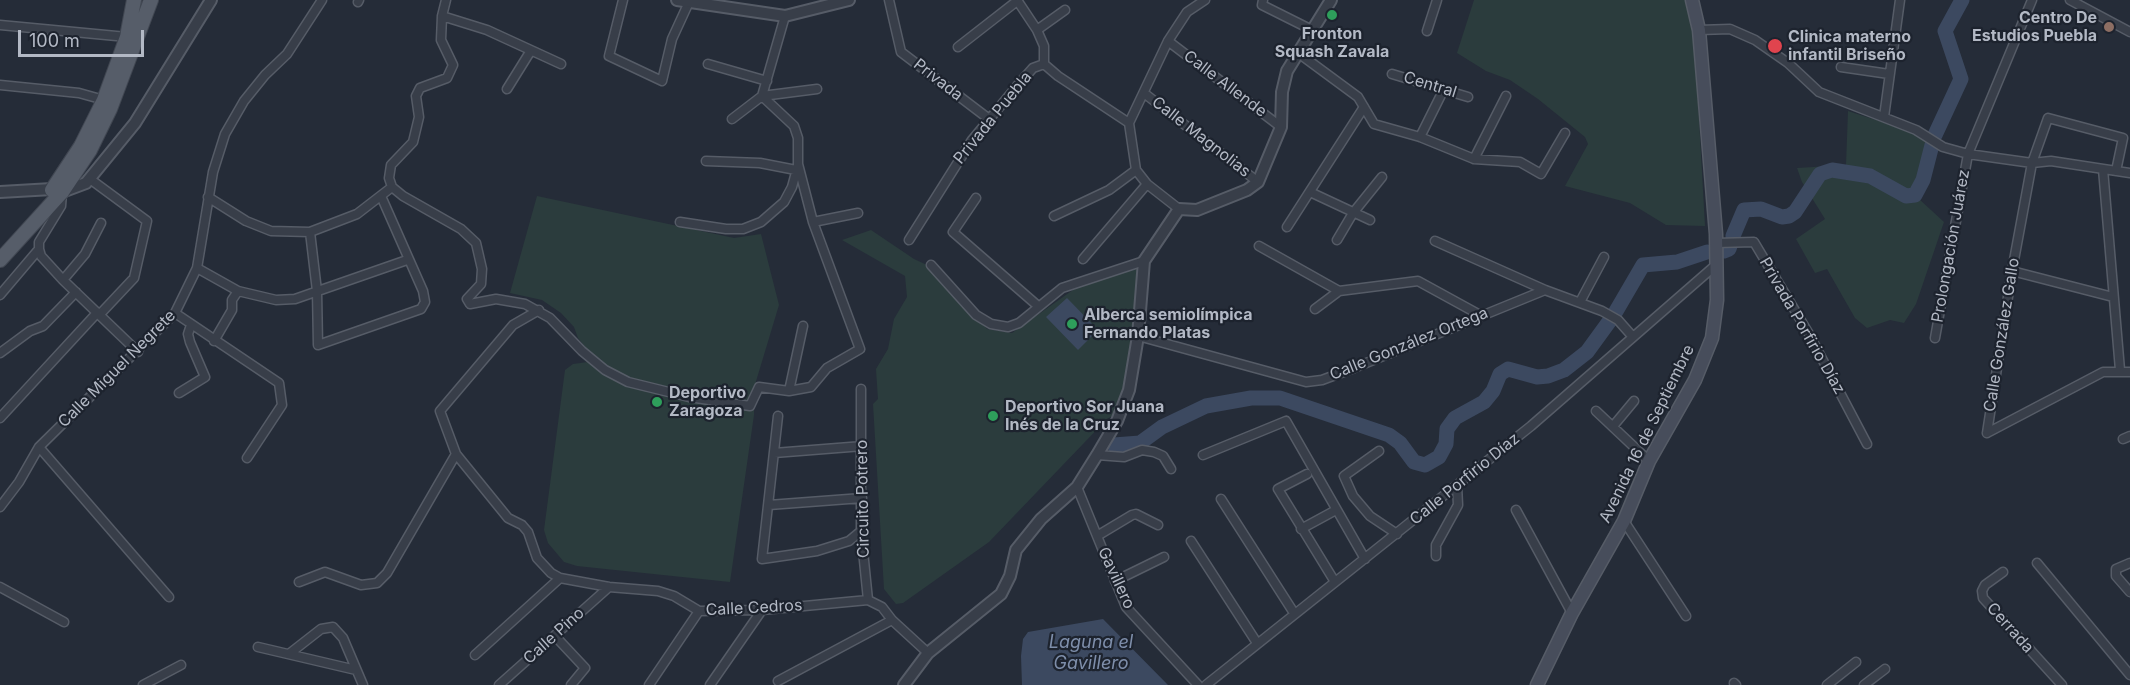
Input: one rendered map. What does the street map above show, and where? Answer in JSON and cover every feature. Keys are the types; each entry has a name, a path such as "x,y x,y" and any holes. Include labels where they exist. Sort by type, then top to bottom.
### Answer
{"main road":[{"path":"57,191 104,100 127,37 134,0"},
{"path":"0,260 45,208 90,150 110,109 151,0"},
{"name":"Avenida 16 de Septiembre","path":"1537,685 1572,613 1624,521 1649,461 1695,380 1712,338 1717,264 1716,243 1699,30 1692,0"}],"street":[{"path":"0,192 75,189 90,179 135,123 211,0"},
{"name":"Calle Miguel Negrete","path":"0,507 19,482 39,447 138,352 175,313 198,268 208,197 225,134 244,101 265,75 287,54 322,0"},
{"path":"446,0 442,16 441,40 453,65 447,78 420,88 416,96 419,117 413,142 391,165 389,178 392,187 418,205 461,229 476,243 482,269 481,284 467,299 470,304 508,299 539,310 597,364 628,382 689,397 750,406 759,387 789,391 811,387 827,368 860,349 813,222 797,167"},
{"path":"622,0 609,56 662,81 672,39 689,2"},
{"path":"677,0 720,3 785,16 849,0"},
{"name":"Privada","path":"890,0 901,52 989,119"},
{"path":"1204,0 1187,12 1168,41 1129,123 1136,170 1147,184 1179,209 1197,210 1247,190 1258,182 1281,127 1282,92 1287,70 1331,0"},
{"path":"1263,0 1262,5 1312,30"},
{"path":"1427,31 1437,0"},
{"path":"1884,117 1900,0"},
{"name":"Prolongación Juárez","path":"1935,338 1968,154 2032,0"},
{"path":"2070,0 2130,32"},
{"path":"958,47 1017,1 1038,30 1044,46 1044,64 1058,76 1129,123"},
{"path":"1038,30 1065,10"},
{"path":"442,16 487,30 530,52 561,64"},
{"path":"762,96 785,16"},
{"path":"0,25 127,37"},
{"path":"1699,30 1730,29 1755,39 1788,63 1819,92 1852,107 1916,130 1943,147 1968,154 2032,163 2051,162 2130,173"},
{"name":"Calle Allende","path":"1168,41 1281,127"},
{"path":"507,89 530,52"},
{"path":"1297,52 1358,97 1374,124 1420,137 1474,159 1513,161 1541,174 1565,133"},
{"path":"708,64 767,81"},
{"name":"Privada Puebla","path":"909,240 954,167 989,119 1034,68 1044,64"},
{"path":"1841,67 1889,74"},
{"name":"Central","path":"1392,74 1468,97"},
{"path":"0,85 79,93 104,100"},
{"path":"732,119 762,96 817,89"},
{"path":"1420,137 1444,89"},
{"name":"Calle Magnolias","path":"1144,93 1258,182"},
{"path":"680,222 726,229 753,226 784,202 792,187 799,144 794,126 780,110 762,96"},
{"path":"1474,159 1506,96"},
{"path":"1287,227 1364,107"},
{"name":"Calle González Gallo","path":"2116,171 2123,138 2048,118 2032,163 2012,271 1987,433 2103,372 2120,370"},
{"path":"706,161 797,167"},
{"path":"2103,169 2120,370 2130,372"},
{"path":"1054,216 1109,190 1136,170"},
{"path":"1337,240 1353,213 1382,177"},
{"path":"0,418 96,314 102,312 134,278 147,221 90,179"},
{"path":"1083,259 1147,184"},
{"path":"208,197 246,221 271,231 309,232 357,214 392,187"},
{"path":"57,191 61,206 39,242 41,256 96,314 138,352"},
{"path":"1310,192 1370,220"},
{"path":"309,232 317,291 318,345 421,309 424,302 423,291 407,260 381,196"},
{"path":"976,198 953,232 1038,306"},
{"path":"904,685 928,653 1001,594 1010,576 1016,550 1041,519 1077,487 1117,421 1129,390 1138,336 1144,261 1179,209"},
{"path":"813,222 858,213"},
{"path":"63,280 85,254 101,223"},
{"path":"1435,241 1618,320 1633,337"},
{"name":"Privada Porfirio Díaz","path":"1716,243 1754,242 1809,334 1867,444"},
{"path":"1259,246 1339,291"},
{"path":"0,295 39,249"},
{"path":"1580,302 1604,257"},
{"path":"198,268 238,291 276,300 295,299 407,260"},
{"path":"931,265 976,315 991,324 1008,327 1018,324 1062,288 1144,261"},
{"name":"Calle Porfirio Díaz","path":"1206,685 1531,426 1717,264"},
{"path":"2012,271 2113,297"},
{"path":"1315,309 1339,291 1418,281 1480,315"},
{"name":"Calle González Ortega","path":"1138,336 1306,382 1322,380 1354,368 1545,290"},
{"path":"214,341 232,310 232,300 238,291"},
{"path":"0,353 30,331 43,326 76,292"},
{"path":"475,655 560,578 543,566 522,525 508,518 456,454 440,416 442,407 513,325 539,310"},
{"path":"175,313 279,383 282,405 247,458"},
{"path":"179,393 205,377 188,334 191,325"},
{"path":"789,391 803,326"},
{"name":"Circuito Potrero","path":"861,390 861,531 868,600"},
{"path":"1614,425 1634,401"},
{"path":"1596,411 1614,425 1649,461"},
{"path":"778,416 762,559 817,551 849,541 861,531"},
{"path":"1203,454 1286,421 1365,559"},
{"path":"774,453 862,446"},
{"path":"39,447 169,597"},
{"path":"1097,455 1124,458 1142,450 1154,452 1163,456 1172,469"},
{"path":"1379,451 1344,476 1353,496 1370,516 1397,534"},
{"path":"299,582 325,572 361,585 377,583 387,573 456,454"},
{"path":"1307,474 1278,489 1335,582"},
{"path":"1436,556 1436,545 1458,505 1457,485"},
{"name":"Gavillero","path":"1077,487 1126,607 1198,685"},
{"path":"769,505 862,498"},
{"path":"1221,498 1294,613"},
{"path":"1301,529 1336,510"},
{"path":"1515,510 1572,613"},
{"path":"1097,536 1136,514 1158,525"},
{"path":"1624,521 1686,616"},
{"path":"1191,541 1257,643"},
{"path":"1115,581 1164,557"},
{"path":"2037,563 2130,675"},
{"path":"2130,563 2116,569 2116,576 2130,592"},
{"name":"Cerrada","path":"2003,572 1985,585 1982,591 1983,598 2062,685"},
{"name":"Calle Cedros","path":"560,578 609,587 658,591 674,596 699,611 762,610 868,600"},
{"path":"0,587 64,622"},
{"name":"Calle Pino","path":"499,685 609,587"},
{"path":"868,600 882,607 892,620 928,653"},
{"path":"710,685 762,610"},
{"path":"649,685 699,611"},
{"path":"778,681 892,620"},
{"path":"289,654 321,629 333,627 343,638 363,685"},
{"path":"555,636 585,668 571,685"},
{"path":"258,647 356,670"},
{"path":"1827,685 1856,662"},
{"path":"143,685 181,665"},
{"path":"1864,685 1885,669"}],"shaded area":[{"path":"1474,0 1685,0 1694,30 1705,226 1666,225 1630,203 1565,186 1588,144 1585,137 1538,99 1510,80 1486,71 1457,53"},
{"path":"1848,111 1910,131 1936,147 1919,199 1944,222 1916,304 1904,323 1890,320 1867,328 1855,318 1827,269 1815,273 1796,239 1825,219 1802,182 1797,168 1846,165"},
{"name":"Deportivo Zaragoza","path":"537,196 734,238 761,234 779,305 754,388 754,415 730,582 577,566 564,562 548,543 544,530 565,370 573,364 602,360 589,352 578,338 574,327 561,313 542,300 510,293"},
{"name":"Deportivo Sor Juana Inés de la Cruz","path":"871,230 914,259 929,266 987,329 1012,333 1080,285 1142,264 1128,382 1117,413 1107,419 989,542 903,603 896,604 884,589 873,404 878,399 876,369 888,349 894,319 907,297 905,276 842,240"}],"water":[{"name":"Alberca semiolímpica Fernando Platas","path":"1067,298 1098,330 1078,350 1046,317"},
{"name":"Laguna el Gavillero","path":"1103,619 1168,685 1022,685 1021,656 1023,639 1028,632"}],"waterway":[{"path":"1935,135 1961,79 1945,31 1962,0"},
{"path":"1733,236 1744,210 1761,209 1782,217 1789,216 1795,212 1820,174 1832,170 1870,176 1906,196 1915,195 1923,180 1932,145"},
{"path":"1724,251 1729,249 1731,243"},
{"path":"1615,313 1643,265 1677,262 1707,252"},
{"path":"1114,445 1140,443 1162,427 1206,406 1251,398 1280,398 1389,435 1400,443 1414,462 1425,465 1439,457 1446,444 1447,429 1455,418 1484,402 1493,391 1500,374 1508,369 1537,377 1564,370 1587,352 1611,319"}],"place":[{"name":"Fronton Squash Zavala","path":"1332,15"},
{"name":"Centro De Estudios Puebla","path":"2109,27"},
{"name":"Clinica materno infantil Briseño","path":"1775,46"},
{"name":"Alberca semiolímpica Fernando Platas","path":"1072,324"},
{"name":"Deportivo Zaragoza","path":"657,402"},
{"name":"Deportivo Sor Juana Inés de la Cruz","path":"993,416"}]}
